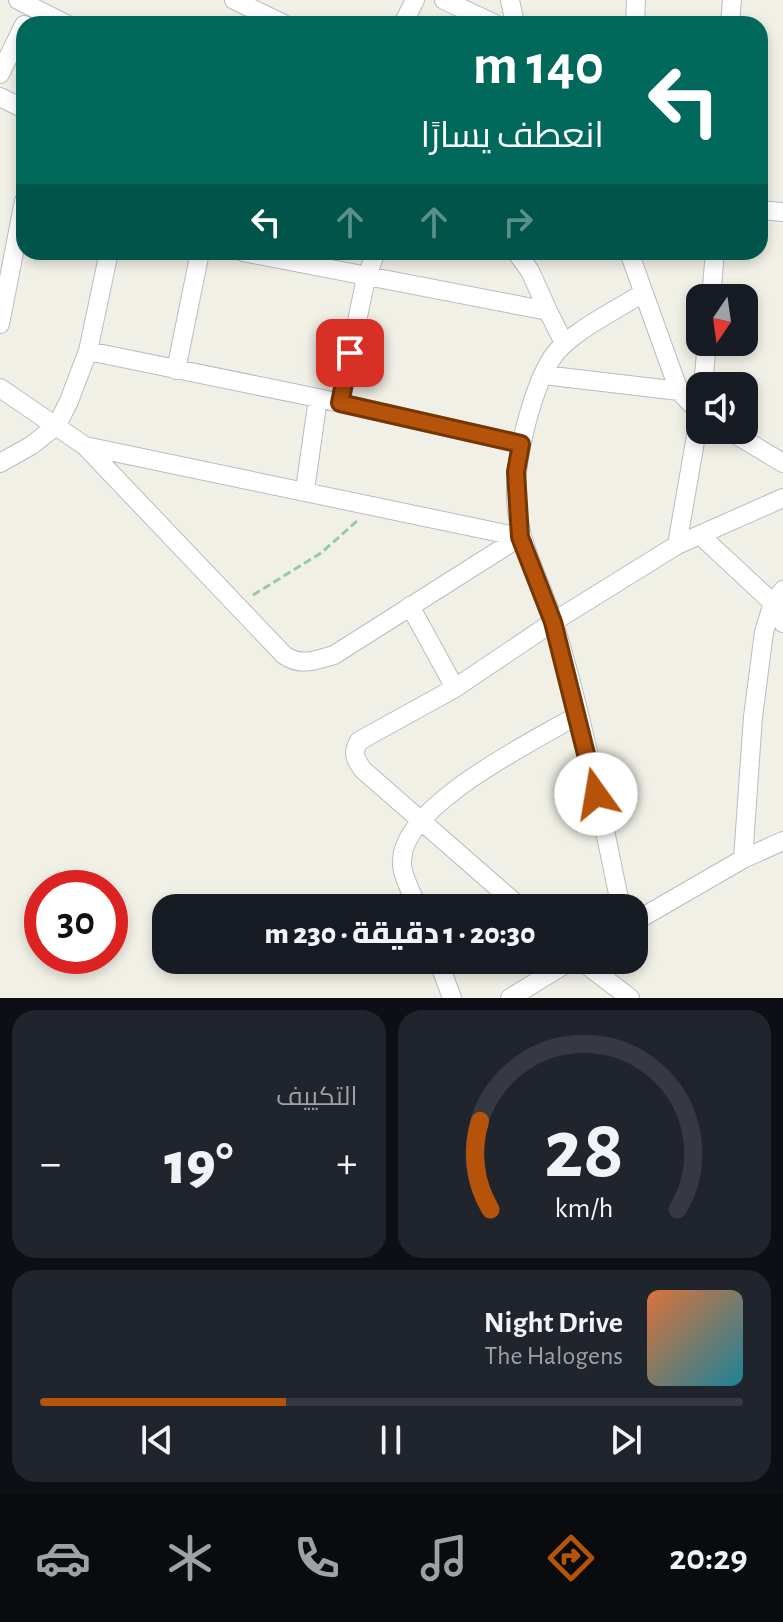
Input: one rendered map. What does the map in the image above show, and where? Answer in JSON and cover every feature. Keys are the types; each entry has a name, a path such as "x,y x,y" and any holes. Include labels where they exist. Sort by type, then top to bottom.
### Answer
{"street":[{"path":"234,0 267,16"},
{"path":"444,0 478,16"},
{"path":"0,74 16,37"},
{"path":"0,324 4,280 16,233"},
{"path":"0,463 32,445 57,425 88,351 107,260"},
{"path":"176,370 198,260"},
{"path":"281,260 548,311"},
{"path":"340,403 366,278 373,260"},
{"path":"522,260 564,343"},
{"path":"632,260 679,391 686,398"},
{"path":"712,284 714,260"},
{"path":"618,894 578,715 553,622 520,537 516,472 521,444 550,360 564,343 643,293"},
{"path":"88,351 521,444"},
{"path":"544,375 679,391"},
{"path":"0,388 85,446 295,663 334,655 520,537"},
{"path":"305,490 318,398"},
{"path":"677,545 695,444"},
{"path":"751,444 783,463"},
{"path":"85,446 520,537"},
{"path":"505,894 363,770 355,759 359,741 455,688 553,622 677,545 783,498"},
{"path":"701,536 778,596 783,623"},
{"path":"743,859 753,717 764,632 778,596"},
{"path":"410,606 455,688"},
{"path":"413,894 401,863 405,845 422,820 453,790 578,715"},
{"path":"648,914 743,859 783,841"},
{"path":"443,974 452,998"},
{"path":"510,998 549,974"},
{"path":"598,974 630,998"}],"path":[{"path":"236,604 271,586 321,553 375,505"}],"route":[{"path":"350,353 340,403 521,444 516,472 520,537 553,622 596,794"}]}
